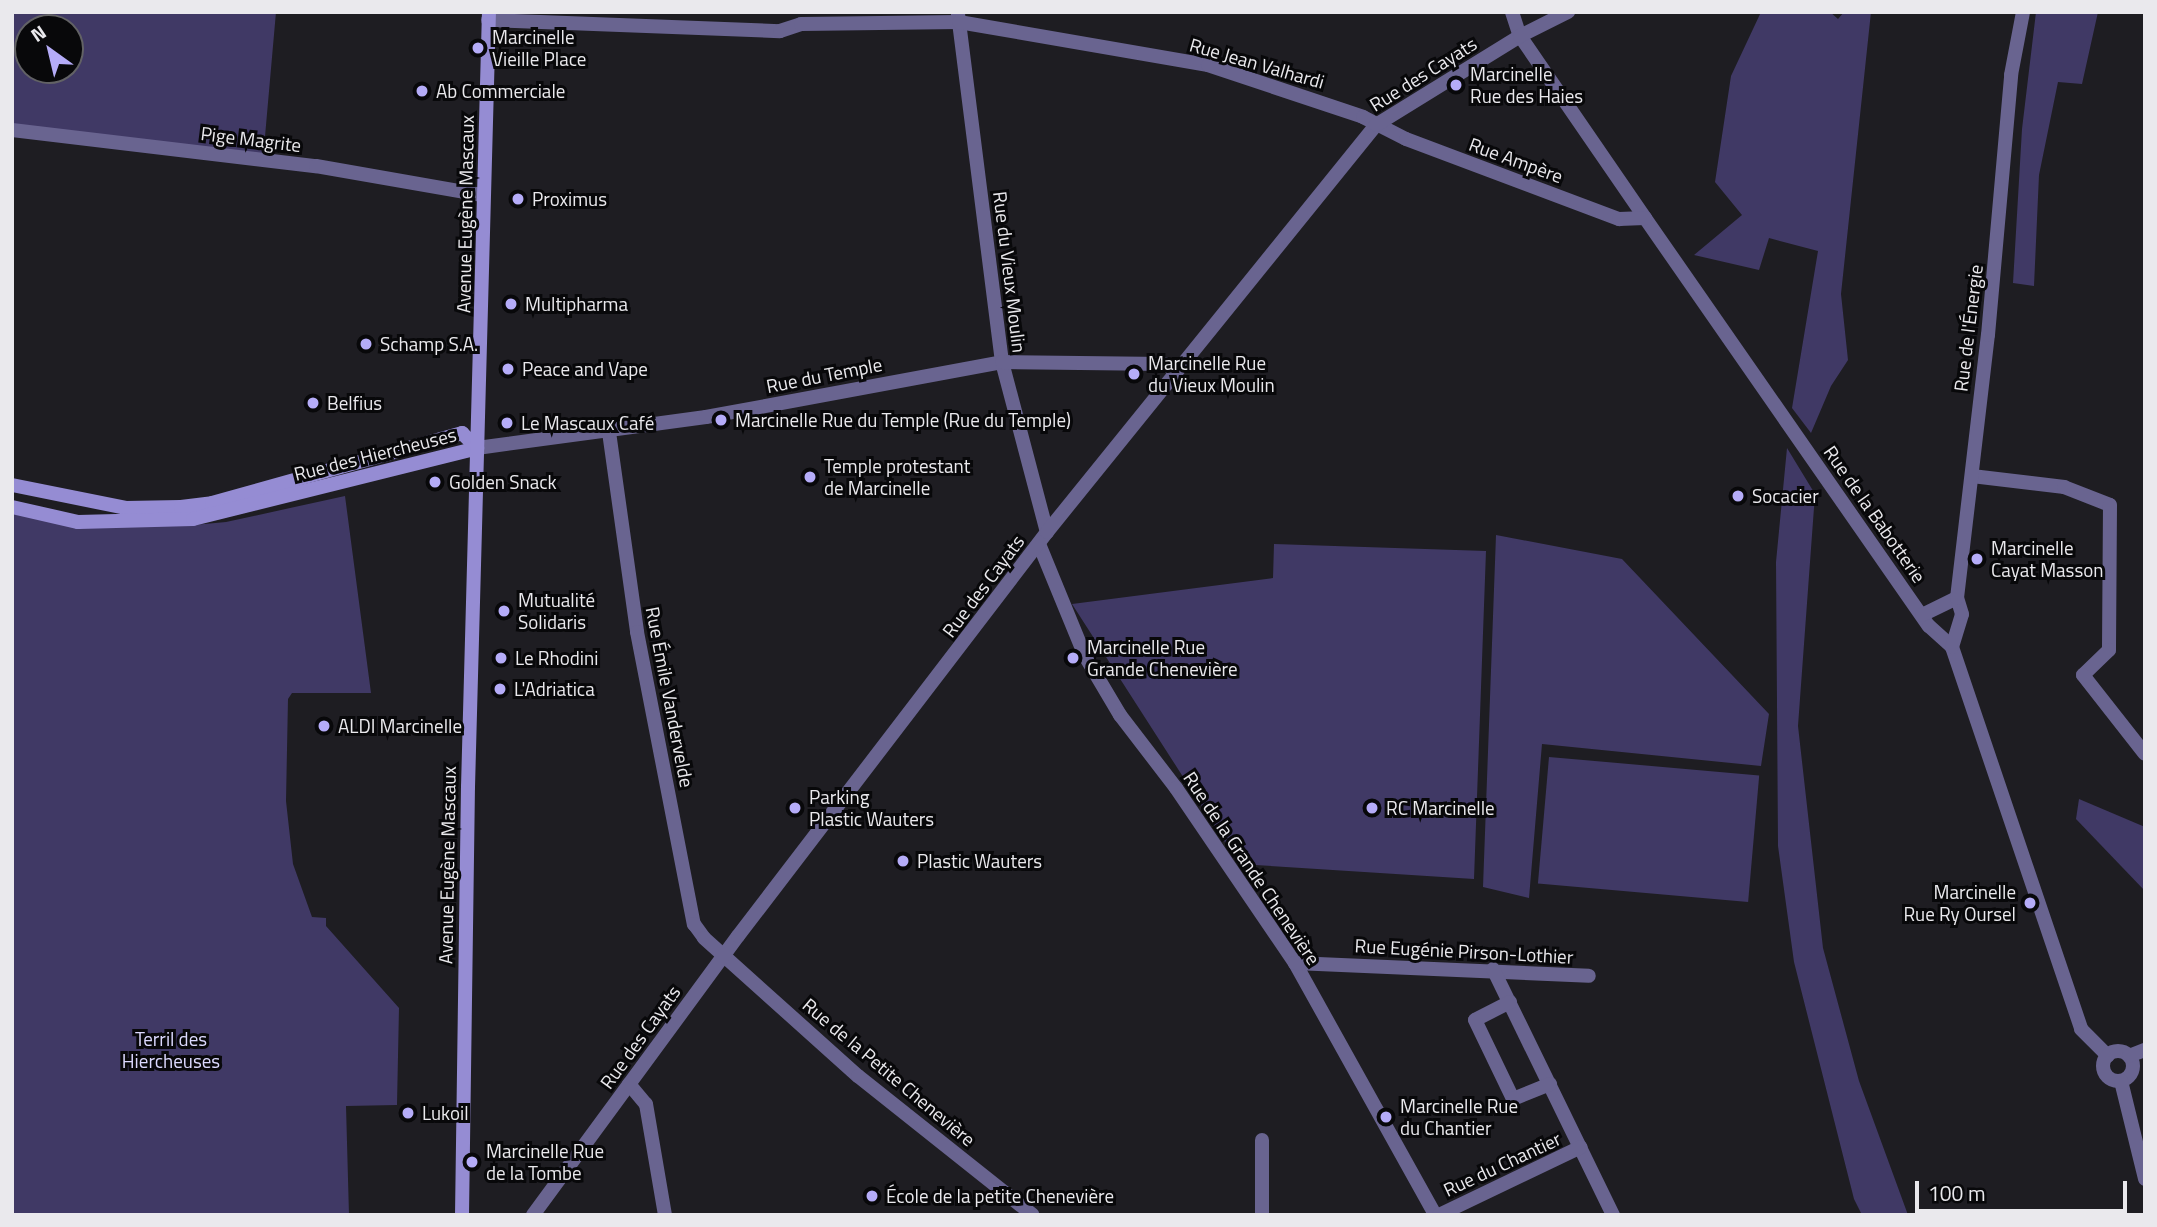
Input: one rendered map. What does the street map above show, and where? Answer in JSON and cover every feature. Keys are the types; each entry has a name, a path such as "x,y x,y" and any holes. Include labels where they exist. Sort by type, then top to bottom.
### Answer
{"main road":[{"name":"Avenue Eugène Mascaux","path":"462,1215 488,16"},
{"name":"Rue des Hiercheuses","path":"12,485 127,508 181,507 212,503 463,433 477,448 193,519 78,522 12,507"}],"street":[{"name":"Rue de la Babotterie","path":"1512,12 1520,36 1646,218 1922,615 1952,647 2081,1029 2108,1056"},
{"name":"Rue des Cayats","path":"533,1215 725,954 1043,538 1376,125 1520,36 1568,12"},
{"name":"Rue de l'Énergie","path":"1952,647 1962,614 1957,598 1972,476 2011,75 2023,12"},
{"name":"Rue Jean Valhardi","path":"488,16 779,31 801,24 958,17 1208,65 1345,110 1376,125"},
{"name":"Rue du Vieux Moulin","path":"958,17 1002,362 1043,538"},
{"name":"Rue Ampère","path":"1376,125 1619,219 1646,218"},
{"name":"Pige Magrite","path":"12,130 302,164 483,195"},
{"name":"Rue du Temple","path":"477,448 609,432 1002,362 1165,364 1177,372"},
{"name":"Rue Émile Vandervelde","path":"609,432 637,632 694,924 725,954"},
{"path":"1972,476 2064,487 2110,505 2109,650 2083,675 2145,754"},
{"name":"Rue de la Grande Chenevière","path":"1043,538 1068,620 1113,703 1295,963 1437,1215"},
{"path":"1922,615 1957,598"},
{"name":"Rue de la Petite Chenevière","path":"725,954 858,1076 1033,1215"},
{"name":"Rue Eugénie Pirson-Lothier","path":"1295,963 1493,969 1589,976"},
{"path":"1493,969 1613,1215"},
{"path":"1510,1002 1475,1020 1513,1099 1550,1084"},
{"path":"2129,1056 2145,1050"},
{"path":"2120,1051 2129,1056 2133,1070 2121,1081 2106,1075 2103,1065 2108,1056 2120,1051"},
{"path":"2121,1081 2145,1179"},
{"path":"629,1084 646,1104 665,1215"},
{"path":"1262,1140 1262,1215"},
{"name":"Rue du Chantier","path":"1437,1215 1581,1147"}],"green space":[{"path":"12,12 276,12 263,159 12,130"},
{"path":"1761,12 1830,12 1838,19 1844,12 1871,12 1841,294 1848,360 1831,386 1811,433 1792,408 1818,251 1769,238 1759,270 1694,255 1742,215 1715,182 1731,76"},
{"path":"2036,12 2098,12 2082,84 2058,82 2039,175 2034,286 2013,283 2022,129"},
{"path":"1787,448 1815,494 1798,726 1823,948 1859,1081 1908,1215 1862,1215 1854,1199 1794,962 1778,846 1776,562"},
{"name":"Terril des Hiercheuses","path":"345,496 371,693 292,693 288,699 286,801 293,864 312,917 326,918 326,926 399,1008 397,1105 346,1106 349,1215 12,1215 12,507 78,522 183,526 226,522"},
{"path":"1496,535 1622,559 1769,714 1761,766 1542,744 1529,898 1483,887"},
{"path":"1274,544 1486,551 1474,879 1239,864 1072,604 1273,578"},
{"name":"RC Marcinelle","path":"1549,757 1759,775 1748,902 1538,884"},
{"path":"2079,799 2145,827 2145,891 2076,819"}],"place":[{"name":"Marcinelle Vieille Place","path":"478,48"},
{"name":"Marcinelle Rue des Haies","path":"1456,85"},
{"name":"Ab Commerciale","path":"422,91"},
{"name":"Proximus","path":"518,199"},
{"name":"Multipharma","path":"511,304"},
{"name":"Schamp S.A.","path":"366,344"},
{"name":"Peace and Vape","path":"508,369"},
{"name":"Marcinelle Rue du Vieux Moulin","path":"1134,374"},
{"name":"Belfius","path":"313,403"},
{"name":"Marcinelle Rue du Temple (Rue du Temple)","path":"721,420"},
{"name":"Le Mascaux Café","path":"507,423"},
{"name":"Temple protestant de Marcinelle","path":"810,477"},
{"name":"Golden Snack","path":"435,482"},
{"name":"Socacier","path":"1738,496"},
{"name":"Marcinelle Cayat Masson","path":"1977,559"},
{"name":"Mutualité Solidaris","path":"504,611"},
{"name":"Le Rhodini","path":"501,658"},
{"name":"Marcinelle Rue Grande Chenevière","path":"1073,658"},
{"name":"L'Adriatica","path":"500,689"},
{"name":"ALDI Marcinelle","path":"324,726"},
{"name":"Parking Plastic Wauters","path":"795,808"},
{"name":"RC Marcinelle","path":"1372,808"},
{"name":"Plastic Wauters","path":"903,861"},
{"name":"Marcinelle Rue Ry Oursel","path":"2030,903"},
{"name":"Lukoil","path":"408,1113"},
{"name":"Marcinelle Rue du Chantier","path":"1386,1117"},
{"name":"Marcinelle Rue de la Tombe","path":"472,1162"},
{"name":"École de la petite Chenevière","path":"872,1196"}]}
